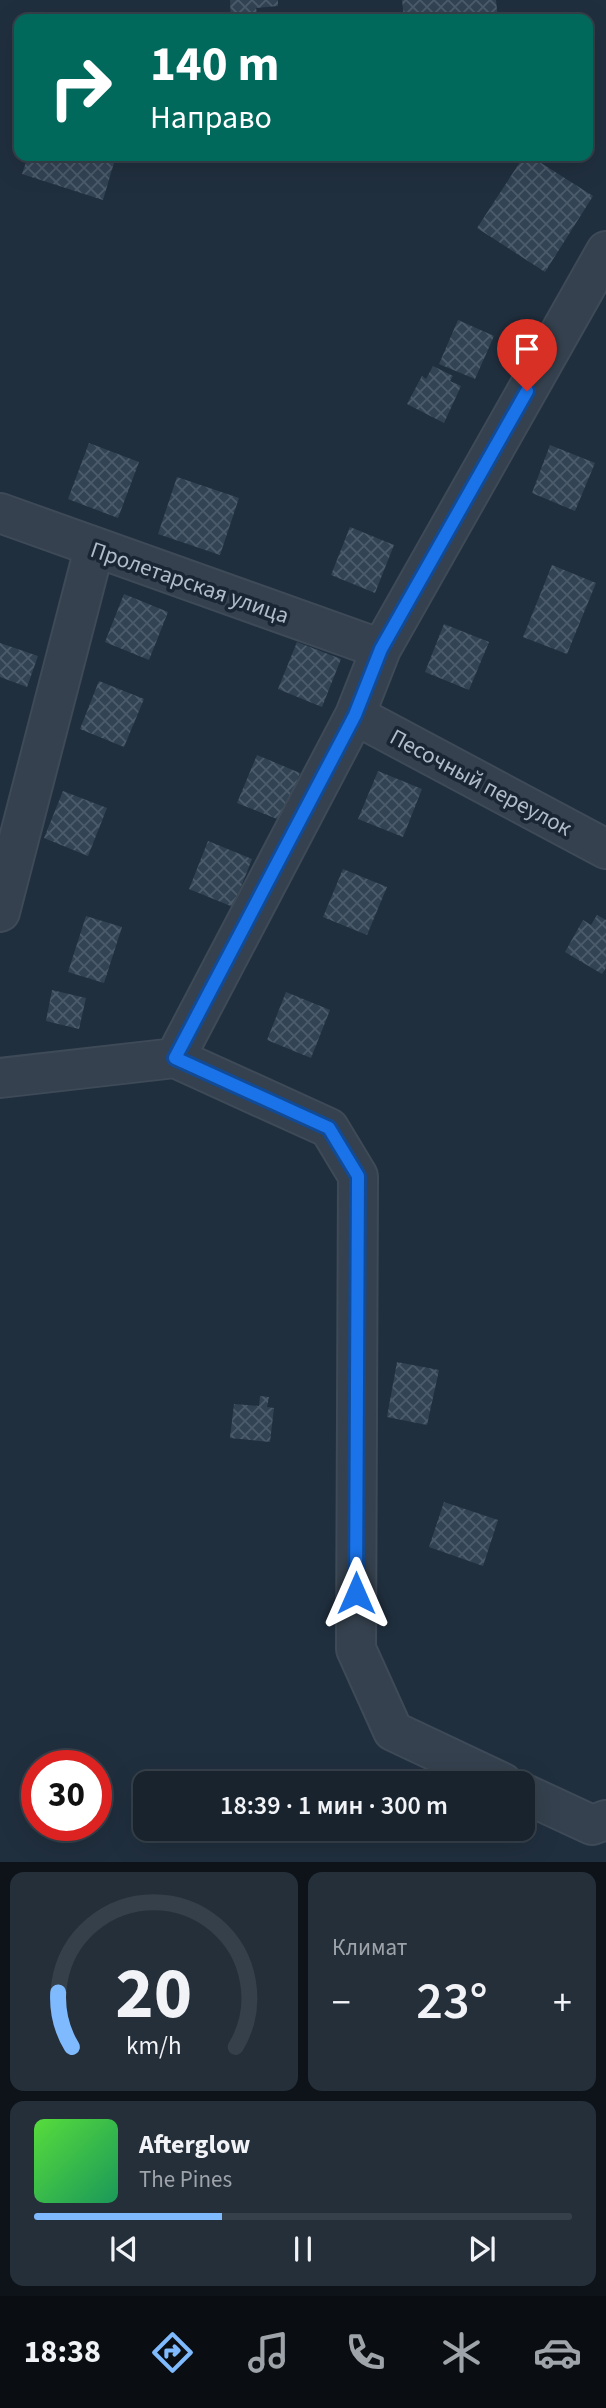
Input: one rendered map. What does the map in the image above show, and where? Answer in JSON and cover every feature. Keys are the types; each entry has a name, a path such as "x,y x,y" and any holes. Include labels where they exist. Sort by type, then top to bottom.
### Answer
{"street":[{"path":"175,1058 355,715 381,649 606,251"},
{"name":"Пролетарская улица","path":"0,513 94,549 381,649"},
{"path":"0,912 94,549"},
{"name":"Песочный переулок","path":"355,715 606,849"},
{"path":"0,1078 175,1058 329,1128 358,1176 356,1649 393,1731 478,1771"},
{"path":"535,1799 592,1825 606,1820"}],"building":[{"path":"230,0 278,0 278,6 256,8 257,14 231,14"},
{"path":"402,0 496,0 497,14 403,14"},
{"path":"26,161 115,161 103,200 22,174"},
{"path":"521,161 538,161 593,196 545,272 477,228"},
{"path":"458,320 494,336 475,379 439,364"},
{"path":"433,366 453,376 450,381 461,386 444,423 407,404 422,376 426,379"},
{"path":"89,443 139,462 118,518 68,499"},
{"path":"550,445 595,463 575,511 532,493"},
{"path":"177,477 239,498 220,555 158,534"},
{"path":"350,527 394,545 375,593 331,575"},
{"path":"552,565 596,583 567,654 523,637"},
{"path":"124,594 168,612 149,660 105,642"},
{"path":"444,624 489,642 469,690 425,672"},
{"path":"297,642 341,659 322,707 278,689"},
{"path":"0,643 38,656 27,687 0,677"},
{"path":"99,681 144,699 124,747 80,729"},
{"path":"257,755 300,773 282,821 237,803"},
{"path":"378,771 422,789 403,837 358,819"},
{"path":"63,791 107,808 88,856 44,838"},
{"path":"208,841 252,859 233,907 189,889"},
{"path":"343,869 387,887 367,935 323,917"},
{"path":"597,915 606,920 606,968 602,974 565,952 583,920 591,925"},
{"path":"86,916 122,927 104,983 68,972"},
{"path":"52,990 86,998 79,1029 46,1021"},
{"path":"286,992 330,1010 311,1058 267,1040"},
{"path":"397,1362 439,1370 427,1425 387,1417"},
{"path":"260,1396 269,1397 267,1407 274,1408 270,1442 230,1438 234,1404 259,1406"},
{"path":"444,1502 498,1520 483,1566 429,1547"}],"route":[{"path":"356,1593 358,1176 329,1128 175,1058 355,715 381,649 527,391"}]}
